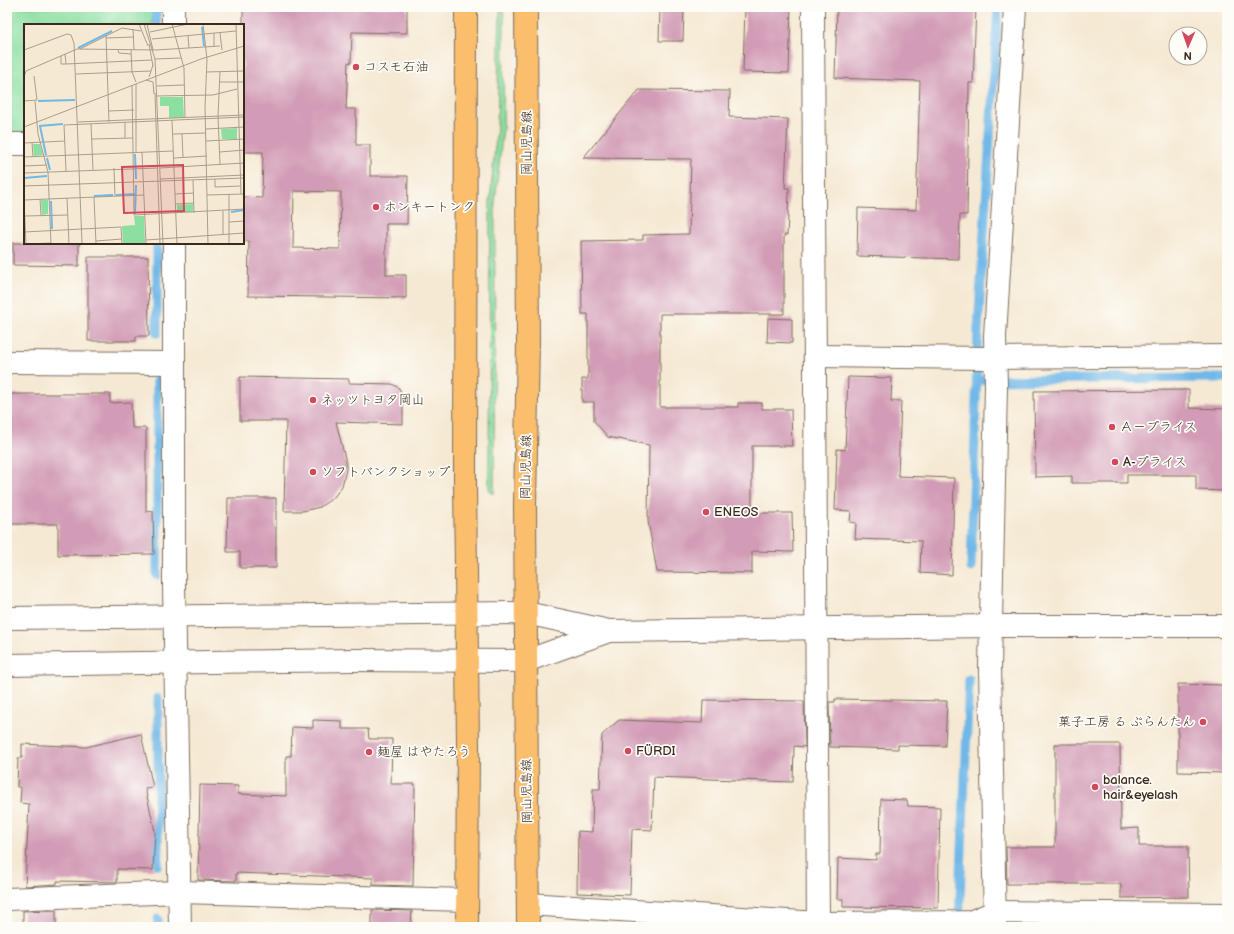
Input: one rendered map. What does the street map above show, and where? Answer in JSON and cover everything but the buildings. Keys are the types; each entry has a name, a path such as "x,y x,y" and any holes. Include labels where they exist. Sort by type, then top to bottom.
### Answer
{"main road":[{"path":"466,7 467,927"},
{"name":"岡山児島線","path":"526,7 528,342 526,661 528,927"}],"street":[{"path":"173,7 173,24"},
{"path":"814,7 816,356 815,628 818,925"},
{"path":"995,919 991,626 994,369 1015,7"},
{"path":"7,144 24,144"},
{"path":"174,244 175,618 180,927"},
{"path":"816,356 966,357 994,369 1227,356"},
{"path":"7,362 174,363"},
{"path":"7,618 175,618 526,613 609,631 991,626 1227,626"},
{"path":"7,665 352,660 526,661 609,631"},
{"path":"7,899 179,892 467,900"},
{"path":"528,904 818,925 959,922 995,919 1227,914"}],"green space":[{"path":"7,7 153,7 152,24 24,24 24,135 7,135"},
{"path":"500,11 503,11 504,15 503,127 495,202 494,493 491,493 489,488 490,202 497,126"}],"waterway":[{"path":"156,7 157,24"},
{"path":"971,568 978,330 998,7"},
{"path":"157,244 157,333"},
{"path":"977,380 1227,378"},
{"path":"157,380 157,575"},
{"path":"959,924 969,679"},
{"path":"158,698 158,865"},
{"path":"158,919 158,927"}],"place":[{"name":"コスモ石油","path":"356,67"},
{"name":"ホンキートンク","path":"376,207"},
{"name":"ネッツトヨタ岡山","path":"313,400"},
{"name":"Ａ－プライス","path":"1112,427"},
{"name":"A-プライス","path":"1115,462"},
{"name":"ソフトバンクショップ","path":"313,472"},
{"name":"ENEOS","path":"706,512"},
{"name":"菓子工房 る ぷらんたん","path":"1203,722"},
{"name":"FÜRDI","path":"628,751"},
{"name":"麺屋 はやたろう","path":"369,752"},
{"name":"balance. hair&eyelash","path":"1095,787"}]}
